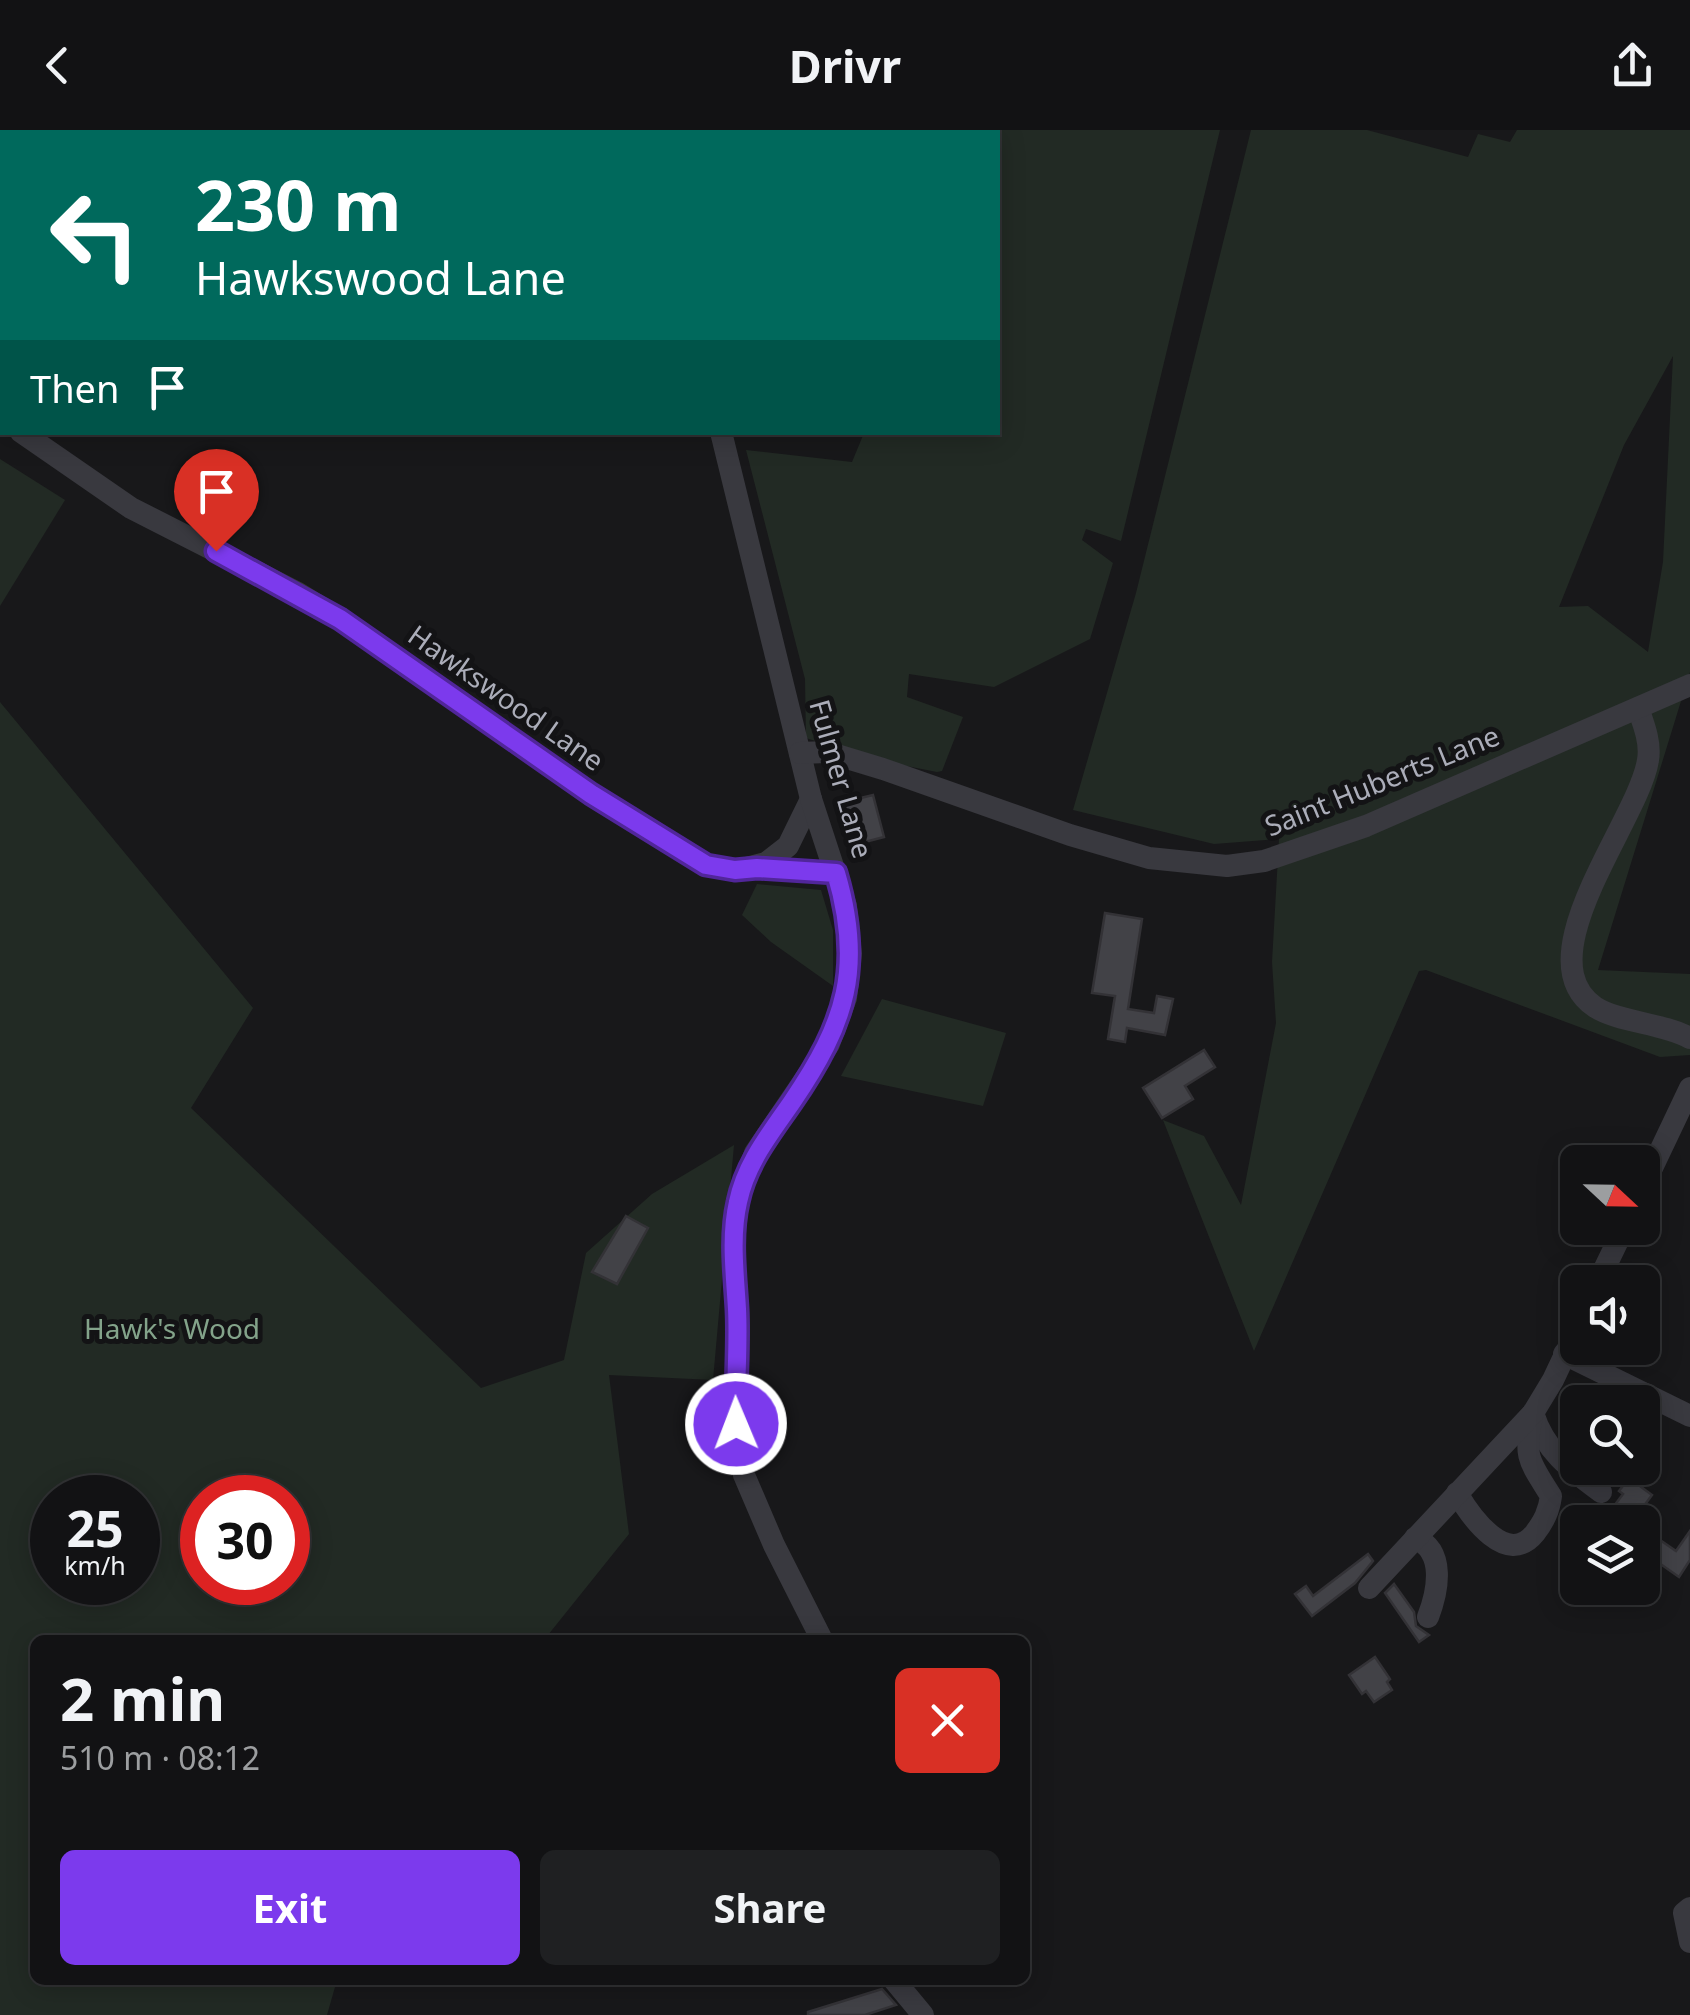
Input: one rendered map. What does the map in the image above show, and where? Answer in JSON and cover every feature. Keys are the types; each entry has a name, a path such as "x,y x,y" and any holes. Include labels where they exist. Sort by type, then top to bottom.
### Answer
{"street":[{"name":"Hawkswood Lane","path":"25,435 131,508 296,592 340,619 500,733 673,848 721,869 836,873"},
{"name":"Fulmer Lane","path":"722,435 810,799 846,906 850,954 846,998 830,1044 756,1153 738,1202 733,1254 736,1424 744,1475 819,1635"},
{"name":"Saint Huberts Lane","path":"800,752 828,752 1149,858 1227,866 1264,861 1366,826 1690,684"},
{"path":"1638,708 1647,734 1646,769 1584,905 1570,954 1576,984 1598,1009 1690,1038"},
{"path":"757,868 788,846 810,799"},
{"path":"1660,1151 1690,1088"},
{"path":"1451,1499 1494,1538 1509,1545 1527,1542 1547,1515 1550,1496 1526,1448 1533,1414 1560,1362"},
{"path":"1586,1365 1690,1416"},
{"path":"1533,1414 1548,1447 1601,1492"},
{"path":"1369,1588 1533,1414"},
{"path":"1415,1538 1430,1546 1435,1556 1434,1601 1428,1617"},
{"path":"1690,1908 1684,1912 1690,1942"},
{"path":"898,1985 922,2015"}],"green space":[{"path":"1000,130 1220,130 1121,541 1086,529 1082,540 1113,563 1090,639 994,687 909,674 907,697 963,717 942,771 871,759 806,738 805,679 746,450 852,462 863,435 1000,435"},
{"path":"1251,130 1367,130 1468,157 1478,134 1510,142 1517,130 1690,130 1690,672 1598,970 1690,974 1690,1055 1660,1057 1426,970 1419,971 1254,1351 1163,1120 1204,1136 1241,1205 1276,1023 1272,962 1279,839 1214,844 1073,810 1136,593","holes":["1673,356 1663,562 1648,652 1588,606 1559,607 1624,445"]},
{"path":"0,459 65,500 0,606"},
{"name":"Hawk's Wood","path":"0,702 253,1008 191,1108 481,1388 564,1360 586,1253 652,1194 734,1145 713,1380 609,1375 629,1534 548,1635 30,1635 30,1985 336,1985 327,2015 0,2015"},
{"path":"757,884 821,890 833,930 833,986 771,942 742,915"},
{"path":"882,999 1006,1033 983,1106 841,1076"}],"building":[{"path":"873,795 884,837 861,843 858,833 852,835 844,802"},
{"path":"1105,913 1142,919 1128,1009 1154,1013 1157,996 1173,999 1165,1035 1127,1028 1125,1042 1108,1039 1115,996 1092,993"},
{"path":"1204,1050 1215,1067 1185,1086 1193,1099 1162,1118 1143,1088"},
{"path":"626,1216 648,1228 617,1284 592,1272"},
{"path":"1624,1485 1638,1485 1652,1495 1645,1505 1615,1505 1623,1494 1619,1491"},
{"path":"1690,1531 1690,1560 1679,1577 1660,1564 1660,1540 1676,1551"},
{"path":"1368,1554 1373,1561 1355,1583 1312,1616 1295,1594 1306,1586 1313,1596"},
{"path":"1394,1584 1414,1612 1416,1626 1429,1635 1419,1642 1385,1593"},
{"path":"1375,1657 1390,1679 1387,1682 1392,1690 1374,1702 1366,1691 1362,1694 1349,1675"},
{"path":"882,1989 896,2005 865,2015 808,2015 808,2012"}],"route":[{"path":"216,551 340,619 500,733 673,848 721,869 836,873 846,906 850,954 846,998 830,1044 756,1153 738,1202 733,1254 736,1424"}]}
